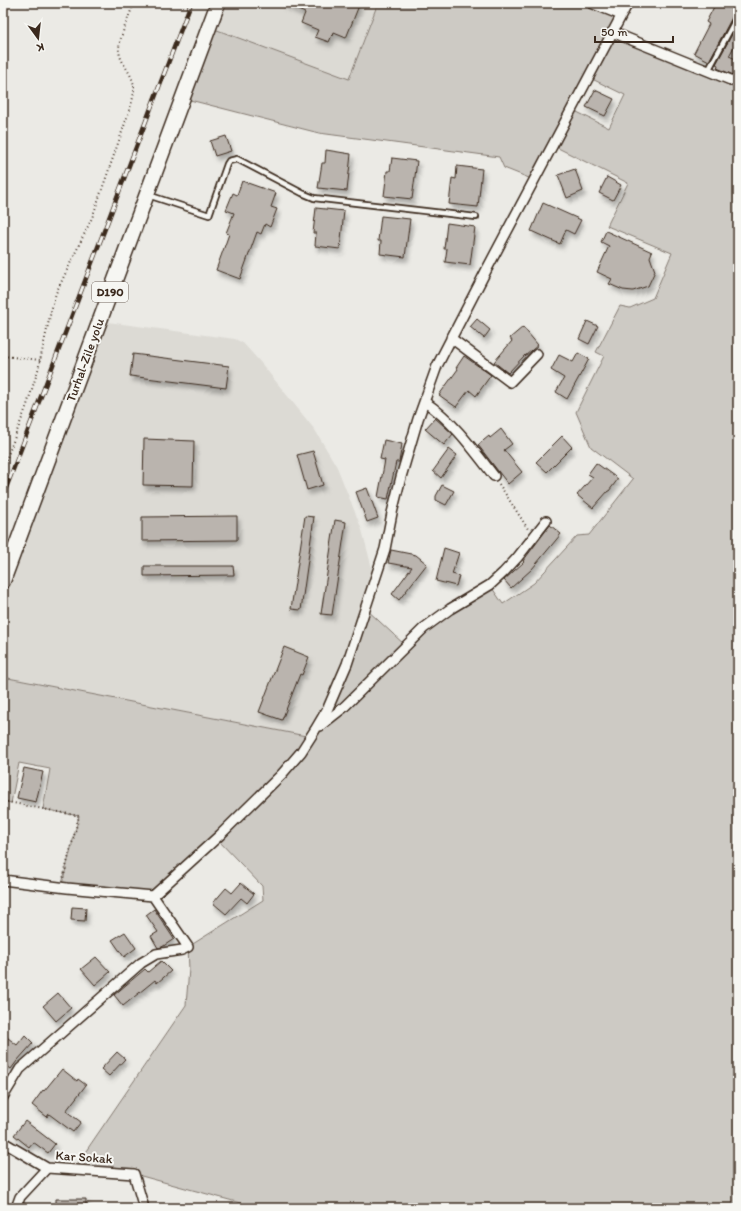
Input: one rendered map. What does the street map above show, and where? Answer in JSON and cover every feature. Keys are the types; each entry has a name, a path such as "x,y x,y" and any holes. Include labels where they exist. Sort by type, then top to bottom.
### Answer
{"main road":[{"name":"Turhal-Zile yolu","path":"3,582 218,3"}],"street":[{"path":"591,3 621,15"},
{"path":"3,880 60,888 153,896 183,870 257,800 282,774 300,752 315,730 336,691 347,664 385,549 401,477 437,366 628,3"},
{"path":"612,32 738,83"},
{"path":"452,338 510,382 537,354"},
{"path":"425,402 448,420 494,476"},
{"path":"315,730 343,708 424,628 450,609 490,585 517,558 546,521"},
{"path":"3,1097 20,1069 141,963 156,954 182,950 188,947 153,896"},
{"name":"Kar Sokak","path":"3,1142 47,1168 134,1174 144,1208"},
{"path":"16,1208 20,1197 47,1168"}],"lane":[{"path":"708,71 738,15"},
{"path":"147,194 209,215 229,161 237,159 314,198 476,217"}],"path":[{"path":"3,468 27,405 38,370 56,293 92,218 130,109 134,92 134,83 123,63 119,51 134,3"},
{"path":"3,356 40,360"},
{"path":"494,476 533,537"},
{"path":"3,801 79,816 60,888"}],"shaded area":[{"path":"218,3 378,3 349,79 209,27"},
{"path":"378,3 591,3 621,15 612,32 738,83 738,1208 255,1208 134,1174 73,1170 186,1005 189,969 188,947 263,900 262,886 217,839 153,896 61,888 79,816 43,809 50,769 19,763 11,803 3,801 3,677 311,737 365,608 406,646 490,585 503,604 534,583 577,536 589,535 633,479 591,447 576,412 604,356 596,352 620,306 630,308 653,298 672,253 607,226 628,183 552,145 534,180 504,168 499,157 319,133 182,98 209,27 349,79","holes":["588,77 625,95 609,128 571,109"]},
{"path":"100,321 235,339 243,343 315,430 337,467 362,530 375,580 347,664 311,737 3,677 3,582"}],"building":[{"path":"282,3 360,3 346,38 334,33 329,42 315,37 318,30 301,23 305,13"},
{"path":"716,3 738,3 738,6 709,61 694,53 709,24 706,22"},
{"path":"736,27 738,28 738,39 729,56 738,60 738,77 717,68 718,65 716,64"},
{"path":"595,90 614,99 605,116 586,107"},
{"path":"226,136 231,151 215,156 210,141"},
{"path":"326,150 351,154 347,191 318,188 322,163 325,163"},
{"path":"392,158 417,161 412,199 384,196 387,171 390,171"},
{"path":"457,166 482,169 478,207 449,204 452,178 456,179"},
{"path":"575,169 583,191 567,198 558,175"},
{"path":"607,177 621,185 613,200 599,193"},
{"path":"242,181 276,193 271,207 277,209 270,227 265,224 261,234 257,232 240,279 216,270 229,234 226,233 234,213 226,210 233,193 237,195"},
{"path":"543,203 581,220 574,234 566,230 560,244 531,231"},
{"path":"316,208 344,211 340,249 315,246 316,233 313,233"},
{"path":"381,216 410,219 405,257 380,254 381,241 378,241"},
{"path":"447,223 475,227 470,265 445,262 447,249 444,249"},
{"path":"606,231 652,252 650,257 655,271 648,286 633,291 623,290 609,284 612,279 597,272 609,246 601,242"},
{"path":"477,319 490,330 484,338 470,327"},
{"path":"587,321 598,326 589,344 579,339"},
{"path":"523,327 538,345 525,355 508,373 494,362 512,341 510,338"},
{"path":"578,353 589,359 567,399 556,392 564,378 551,370 559,355 573,362"},
{"path":"133,354 229,366 226,388 130,376"},
{"path":"464,356 491,375 476,396 469,390 456,407 439,395 458,369 456,368"},
{"path":"435,418 453,434 444,445 425,429"},
{"path":"501,429 512,444 504,450 522,472 508,484 478,445"},
{"path":"562,436 572,447 547,472 536,462"},
{"path":"144,439 194,441 193,486 143,485"},
{"path":"384,440 402,444 399,462 396,462 388,499 378,497 385,460 380,459"},
{"path":"449,449 457,455 441,478 433,471"},
{"path":"313,451 323,485 307,490 297,455"},
{"path":"596,463 618,479 593,508 577,495 593,477 588,474"},
{"path":"442,485 454,491 446,505 436,500 436,496"},
{"path":"367,488 378,518 367,522 356,492"},
{"path":"237,516 237,540 142,541 142,517"},
{"path":"305,516 314,517 301,610 291,609"},
{"path":"335,520 346,522 332,615 321,614"},
{"path":"550,525 561,534 532,569 511,588 504,580 524,562 523,561"},
{"path":"444,548 459,553 452,574 459,576 456,586 436,581"},
{"path":"391,550 416,555 427,564 399,600 392,594 412,567 388,563"},
{"path":"144,566 233,566 234,575 144,576"},
{"path":"284,647 309,657 302,675 300,674 282,720 259,712"},
{"path":"24,768 43,772 36,802 17,798"},
{"path":"241,883 254,894 247,903 241,898 226,914 213,903 226,888 232,893"},
{"path":"72,907 86,908 85,921 71,920"},
{"path":"154,909 174,939 158,948 151,936 158,932 146,915"},
{"path":"125,932 136,948 124,957 112,940"},
{"path":"96,957 110,972 95,985 81,969"},
{"path":"161,961 171,971 157,983 155,980 123,1006 114,995 145,969 148,972"},
{"path":"58,993 71,1008 56,1021 43,1006"},
{"path":"3,1034 17,1045 25,1035 33,1043 11,1069 3,1063"},
{"path":"117,1052 125,1059 109,1076 101,1069"},
{"path":"62,1069 77,1081 78,1079 86,1085 66,1111 81,1122 73,1132 49,1114 47,1117 32,1105"},
{"path":"25,1121 55,1144 48,1153 33,1142 29,1147 14,1135"},
{"path":"56,1199 86,1199 86,1208 56,1208"}],"railway":[{"path":"3,496 191,3"}]}
